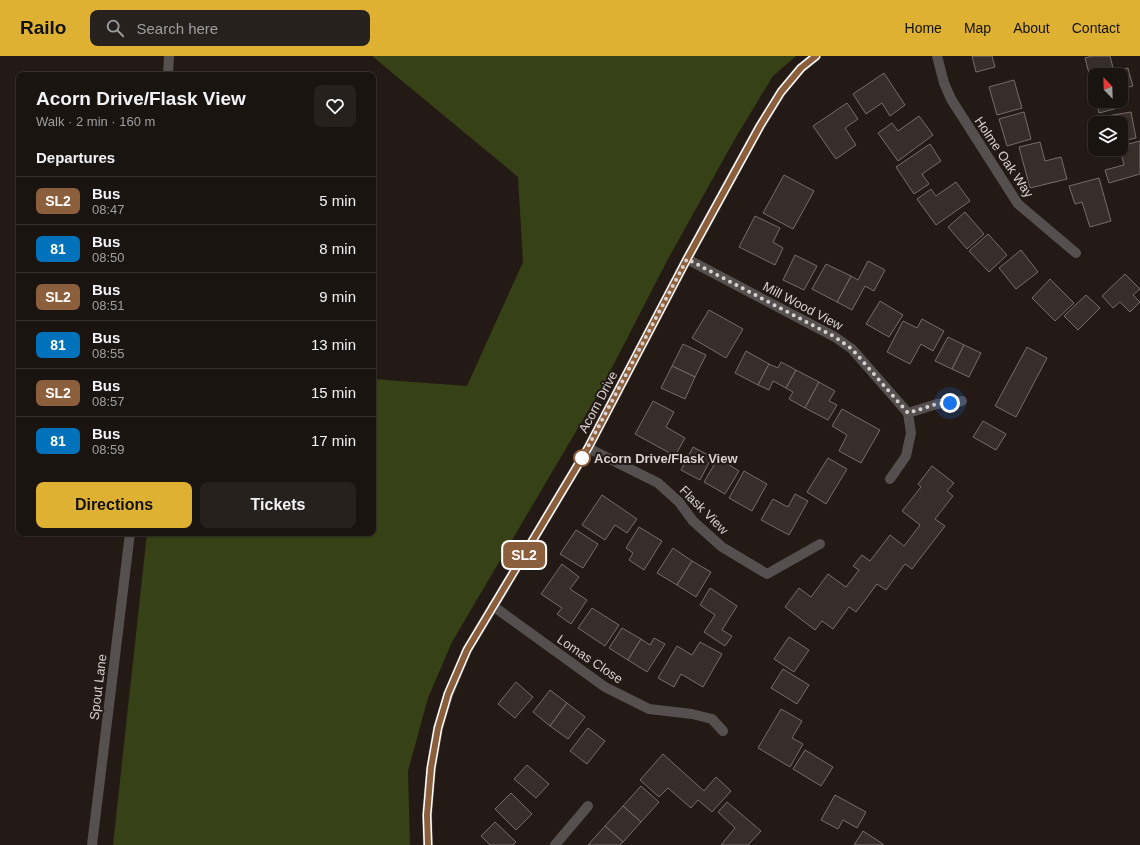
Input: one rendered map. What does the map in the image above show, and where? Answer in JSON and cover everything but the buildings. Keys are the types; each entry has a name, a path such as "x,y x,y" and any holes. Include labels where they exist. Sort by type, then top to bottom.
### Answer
{"street":[{"path":"168,72 169,56"},
{"name":"Acorn Drive","path":"428,845 427,815 431,768 438,728 448,694 467,650 588,448 739,162 781,92 801,68 816,56"},
{"name":"Holme Oak Way","path":"937,56 950,99 1018,204 1076,253"},
{"name":"Mill Wood View","path":"687,259 835,337 852,349 908,413"},
{"path":"890,479 906,456 911,433 908,413 937,404 962,401"},
{"name":"Flask View","path":"588,448 658,483 679,502 694,521 722,547 767,574 820,544"},
{"name":"Spout Lane","path":"92,845 130,536"},
{"name":"Lomas Close","path":"493,606 605,687 648,709 692,714 712,719 723,731"},
{"path":"555,845 588,806"}],"green space":[{"path":"372,56 796,56 773,76 736,137 668,259 601,389 452,642 428,698 408,771 410,845 113,845 147,536 376,536 376,379 467,386 523,262 518,177"}],"bus line":[{"name":"SL2","path":"428,845 427,815 431,768 438,728 448,694 467,650 588,448 687,259 760,126 781,92 801,68 816,56"}],"place":[{"name":"Acorn Drive/Flask View","path":"582,458"}],"route":[{"path":"582,458 687,259 835,337 852,349 908,413 937,404 950,403"}]}
